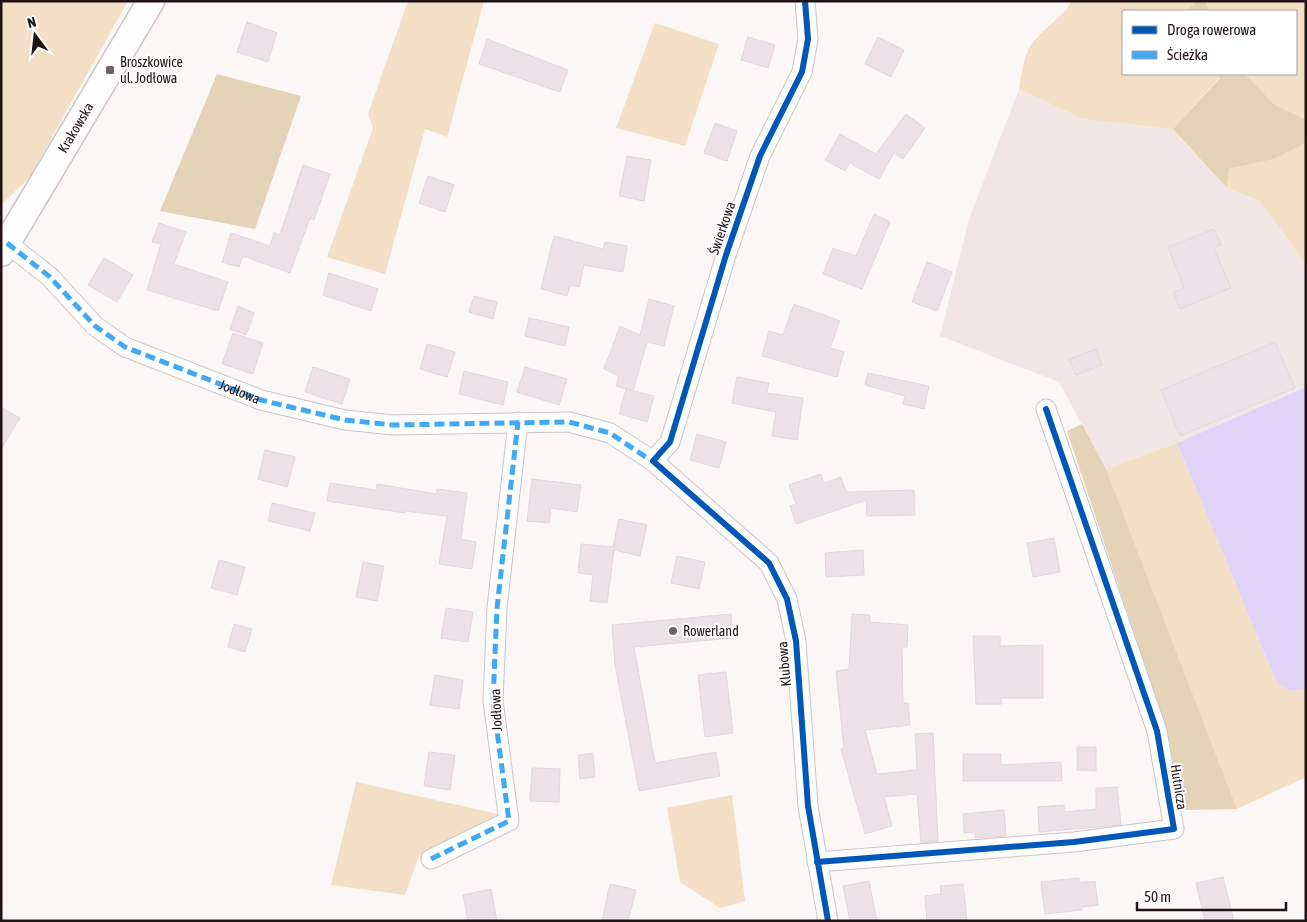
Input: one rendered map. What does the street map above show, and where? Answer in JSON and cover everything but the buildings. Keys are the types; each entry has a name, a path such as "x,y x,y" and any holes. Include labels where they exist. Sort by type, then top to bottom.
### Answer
{"street":[{"name":"Krakowska","path":"4,248 151,1"},
{"name":"Świerkowa","path":"653,461 670,442 718,279 760,156 802,72 808,39 804,1"},
{"name":"Jodłowa","path":"4,248 50,277 95,326 126,347 260,400 345,420 393,425 569,422 610,433 653,461"},
{"name":"Hutnicza","path":"817,862 1074,842 1174,829 1157,731 1046,409"},
{"name":"Jodłowa","path":"431,859 509,821 493,701 497,608 518,422"},
{"name":"Klubowa","path":"653,461 769,563 788,599 796,640 806,788 828,921"}],"shaded area":[{"path":"1,1 128,1 29,178 2,204"},
{"path":"408,1 484,1 447,137 425,129 385,274 327,257 373,128 368,114"},
{"path":"1072,1 1197,1 1187,10 1122,10 1122,75 1217,75 1220,77 1173,129 1083,119 1019,89 1030,46 1064,12"},
{"path":"1197,1 1205,1 1210,10 1187,10"},
{"path":"1205,1 1306,1 1306,119 1275,105 1246,75 1297,75 1297,10 1210,10"},
{"path":"655,23 719,44 685,146 616,128"},
{"path":"217,74 301,96 255,229 160,211"},
{"path":"1216,75 1246,75 1275,105 1306,119 1306,143 1274,159 1229,169 1227,188 1173,129 1220,78"},
{"path":"1019,89 1083,119 1173,129 1227,188 1260,201 1306,265 1306,387 1177,443 1106,469 1059,382 940,336 969,219"},
{"path":"1306,143 1306,265 1260,201 1227,188 1229,169 1274,159"},
{"path":"1306,387 1306,688 1293,691 1286,689 1276,681 1177,443"},
{"path":"1082,424 1106,469 1237,809 1186,810 1156,699 1067,431"},
{"path":"1177,443 1276,681 1290,690 1306,688 1306,777 1237,809 1106,469"},
{"path":"356,782 498,814 419,856 405,895 331,885"},
{"path":"732,795 745,901 720,908 680,882 667,808"}],"marked path":[{"path":"7,243 50,277 95,326 125,347 261,400 345,420 393,425 569,422 610,433 656,464"},
{"path":"431,859 509,821 493,701 497,608 518,422"}],"cycle path":[{"path":"805,1 808,39 802,72 760,156 726,255 670,442 653,461 769,563 787,599 796,641 808,806 828,921"},
{"path":"817,862 1074,842 1174,829 1157,731 1046,409"}],"place":[{"name":"Broszkowice ul. Jodłowa","path":"110,70"},
{"name":"Rowerland","path":"673,631"}]}
